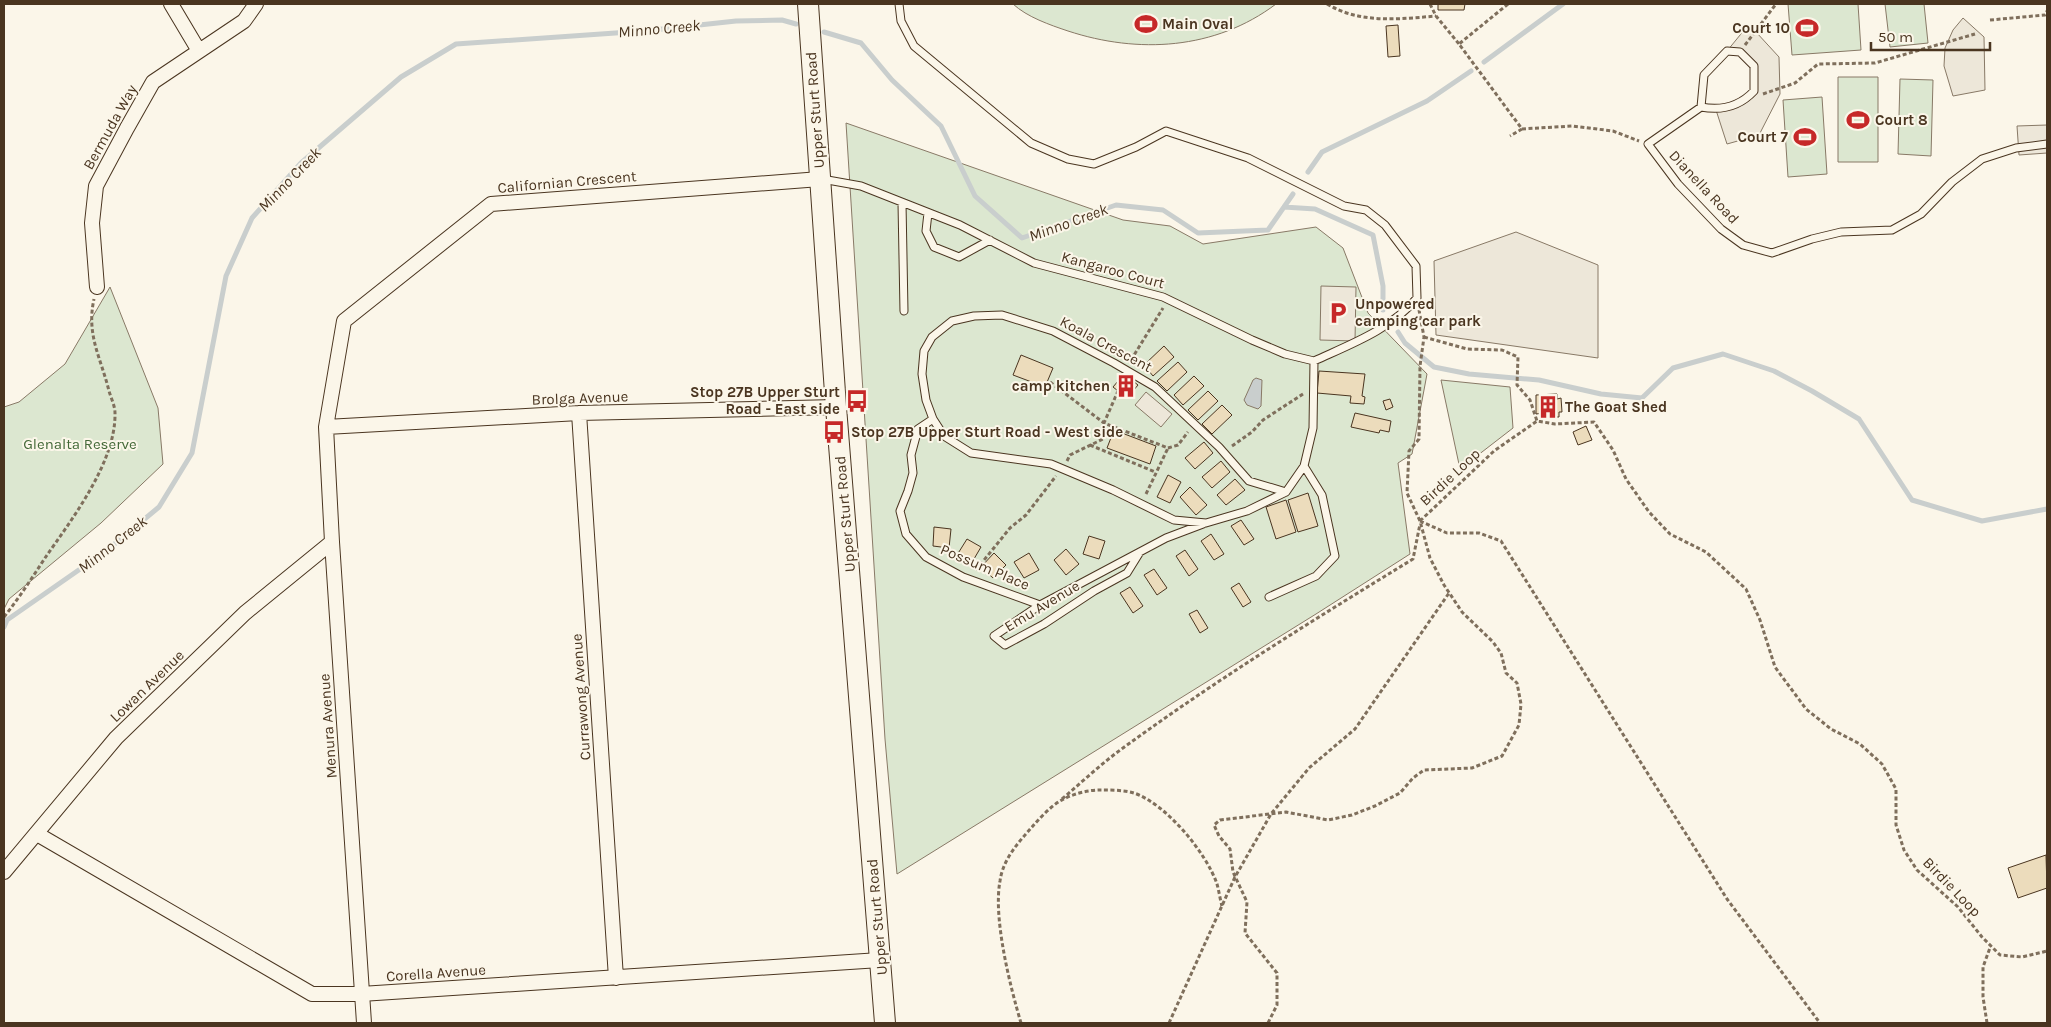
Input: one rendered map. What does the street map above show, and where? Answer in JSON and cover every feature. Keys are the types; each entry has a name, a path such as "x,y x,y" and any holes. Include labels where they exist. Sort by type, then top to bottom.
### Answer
{"main road":[{"name":"Upper Sturt Road","path":"808,4 836,407 885,1023"}],"street":[{"path":"171,4 199,50"},
{"name":"Bermuda Way","path":"97,287 92,223 96,186 153,82 244,21 256,4"},
{"name":"Californian Crescent","path":"326,427 344,321 492,204 820,178"},
{"name":"Brolga Avenue","path":"326,427 579,413 836,407"},
{"name":"Currawong Avenue","path":"579,413 616,978"},
{"name":"Menura Avenue","path":"326,427 364,1023"},
{"name":"Lowan Avenue","path":"4,872 116,738 245,613 332,542"},
{"name":"Corella Avenue","path":"37,834 312,994 361,994 880,960"}],"lane":[{"path":"898,4 901,21 914,46 1031,143 1068,159 1094,164 1136,147 1166,131 1248,158 1344,206 1366,210 1385,225 1416,266 1417,298 1405,312 1370,336 1314,361 1313,428 1304,466 1286,492"},
{"path":"1727,51 1740,52 1754,66 1754,91 1744,102 1716,110 1701,107 1704,75 1727,51"},
{"name":"Dianella Road","path":"1701,107 1648,144 1678,184 1721,229 1743,245 1772,253 1812,239 1841,232 1892,230 1921,214 1952,182 1982,160 2016,148 2047,144"},
{"name":"Kangaroo Court","path":"820,178 861,186 960,225 1034,263 1168,299 1277,350 1314,361"},
{"path":"902,203 904,311"},
{"path":"928,213 926,231 934,247 959,257 990,240"},
{"name":"Koala Crescent","path":"1002,315 1053,331 1156,387 1223,451 1249,480 1286,492 1247,511 1206,523 1174,520 1051,464 1027,459 971,453 944,436 933,420 926,400 922,374 924,351 932,337 952,321 974,316 1002,315"},
{"name":"Possum Place","path":"933,420 918,430 911,455 913,473 900,512 906,534 926,557 970,579 1040,605"},
{"path":"1269,597 1316,576 1335,556 1322,495 1304,466"},
{"name":"Emu Avenue","path":"1140,552 1127,572 1044,624 1005,645 994,636 1040,605 1166,538 1206,523"}],"path":[{"path":"1328,4 1365,18 1436,16"},
{"path":"1430,4 1436,16 1522,129"},
{"path":"1458,44 1508,4"},
{"path":"1740,52 1776,4"},
{"path":"1990,20 2045,15 2047,11"},
{"path":"1744,102 1795,83 1818,64 1874,63 1975,34"},
{"path":"1510,136 1522,129 1572,126 1613,132 1648,144"},
{"path":"4,617 73,519 94,482 112,442 115,412 93,343 90,316 97,287"},
{"path":"1021,1023 1014,999 997,907 1000,880 1008,857 1022,838 1060,800 1122,749 1288,636 1413,558 1420,521 1407,493 1409,451 1419,439 1420,366 1424,337 1417,298"},
{"path":"1126,370 1168,299"},
{"path":"1424,337 1467,349 1502,350 1518,357 1517,384 1530,400 1537,421"},
{"path":"1050,382 1104,423 1168,448"},
{"path":"1223,451 1252,432 1263,420 1313,389"},
{"path":"970,579 1010,528 1026,515 1042,496 1070,455 1103,439 1104,423 1118,391"},
{"name":"Birdie Loop","path":"1268,1023 1277,1005 1277,973 1245,933 1247,902 1233,872 1230,849 1214,825 1220,820 1286,812 1328,820 1375,806 1400,793 1413,778 1424,770 1472,768 1502,756 1519,725 1520,704 1517,683 1506,673 1501,653 1493,642 1462,612 1449,593 1430,558 1420,521 1494,451 1537,421 1555,424 1594,422 1613,450 1626,479 1649,512 1670,534 1706,552 1746,590 1760,620 1775,667 1806,709 1831,729 1860,744 1882,764 1896,789 1896,824 1904,850 1917,870 1958,907 1982,937 2000,955 2022,957 2047,951"},
{"path":"1142,504 1168,448 1178,444 1194,423"},
{"path":"1090,445 1156,472"},
{"path":"1420,521 1448,533 1479,533 1501,541 1727,899 1820,1023"},
{"path":"1169,1023 1235,877 1271,814 1309,768 1355,729 1449,593"},
{"path":"1060,800 1087,790 1110,790 1133,793 1152,802 1188,835 1216,882 1222,907"},
{"path":"1987,1023 1983,997 1983,967 1991,945"}],"green space":[{"name":"Main Oval","path":"1013,4 1276,4 1228,31 1202,39 1148,45 1121,43 1068,31 1032,17"},
{"path":"1788,4 1858,4 1861,50 1792,55"},
{"path":"1885,4 1924,4 1928,43 1890,47"},
{"name":"Court 8","path":"1838,77 1878,77 1878,162 1838,162"},
{"path":"1900,79 1933,80 1931,156 1898,154"},
{"name":"Court 7","path":"1822,97 1827,174 1788,177 1783,100"},
{"path":"846,123 1123,220 1170,226 1203,244 1316,227 1343,248 1368,313 1427,374 1412,454 1398,463 1410,554 897,874 885,739"},
{"name":"Glenalta Reserve","path":"110,287 158,408 163,464 101,523 9,599 4,609 4,407 19,402 65,364"},
{"path":"1441,380 1510,387 1513,428 1460,469"}],"shaded area":[{"path":"1963,18 1984,37 1985,90 1953,96 1944,66 1945,48 1953,30"},
{"path":"1745,29 1756,32 1779,57 1780,94 1759,135 1727,144 1716,110 1744,102 1754,91 1754,66 1740,52 1727,51"},
{"path":"2047,125 2047,153 2019,155 2017,126"},
{"path":"1516,232 1598,265 1598,358 1436,335 1434,261"},
{"name":"Unpowered camping car park","path":"1321,286 1356,287 1355,341 1320,340"},
{"path":"1256,378 1262,380 1261,406 1258,409 1247,405 1244,400 1253,380"},
{"path":"1146,392 1172,414 1161,427 1135,405"}],"building":[{"path":"1438,4 1465,4 1464,10 1438,10"},
{"path":"1398,25 1400,56 1388,57 1386,26"},
{"path":"1164,346 1174,357 1153,376 1144,365"},
{"path":"1021,355 1053,368 1045,387 1013,375"},
{"path":"1178,362 1187,372 1167,391 1157,381"},
{"path":"1319,371 1365,374 1362,396 1365,397 1364,404 1350,403 1351,396 1317,393"},
{"name":"camp kitchen","path":"1124,374 1138,385 1127,398 1113,387"},
{"path":"1194,376 1204,386 1183,405 1174,395"},
{"path":"1208,391 1218,401 1198,420 1188,410"},
{"name":"The Goat Shed","path":"1557,394 1557,399 1561,398 1562,412 1559,412 1559,417 1544,417 1544,413 1536,414 1536,395"},
{"path":"1390,399 1393,407 1386,410 1383,401"},
{"path":"1222,405 1232,415 1212,434 1202,424"},
{"path":"1355,413 1391,421 1389,432 1380,430 1379,433 1351,427"},
{"path":"1586,426 1592,440 1578,445 1573,432"},
{"path":"1114,430 1156,446 1150,464 1107,448"},
{"path":"1204,442 1213,453 1195,469 1185,458"},
{"path":"1221,461 1230,472 1212,488 1202,477"},
{"path":"1168,475 1181,482 1170,503 1157,497"},
{"path":"1235,479 1245,490 1226,505 1217,495"},
{"path":"1190,487 1207,505 1196,515 1180,497"},
{"path":"1308,493 1318,526 1298,532 1288,500"},
{"path":"1286,500 1296,532 1276,539 1266,507"},
{"path":"1241,520 1254,539 1244,545 1231,526"},
{"path":"934,527 951,529 949,548 933,546"},
{"path":"1211,534 1224,554 1214,560 1201,541"},
{"path":"1089,536 1105,541 1099,559 1083,554"},
{"path":"967,539 981,547 971,564 957,555"},
{"path":"1066,549 1079,564 1066,575 1054,560"},
{"path":"1185,550 1198,569 1189,576 1176,556"},
{"path":"994,553 1006,565 993,578 981,567"},
{"path":"1029,553 1039,570 1024,578 1014,562"},
{"path":"1154,569 1167,588 1157,595 1144,575"},
{"path":"1239,583 1251,602 1243,607 1231,588"},
{"path":"1130,587 1143,606 1133,613 1120,593"},
{"path":"1197,610 1208,628 1200,633 1189,614"},
{"path":"2046,855 2047,888 2018,898 2008,868"}],"waterway":[{"name":"Minno Creek","path":"1484,62 1563,4"},
{"name":"Minno Creek","path":"4,627 7,620 106,551 159,507 192,453 226,276 252,218 301,163 401,77 456,44 644,31 736,21 782,20 796,24"},
{"name":"Minno Creek","path":"824,32 861,43 892,80 941,126 975,196 1022,238 1116,205 1163,210 1198,233 1268,230 1293,194"},
{"name":"Minno Creek","path":"1308,172 1322,152 1427,101 1471,71"},
{"path":"1284,207 1315,209 1373,235 1383,286 1383,310"},
{"path":"1398,332 1405,343 1434,367 1469,374 1539,380 1601,394 1642,398 1673,368 1723,354 1774,371 1859,419 1912,500 1982,521 2047,509"}],"place":[{"name":"Main Oval","path":"1146,24"},
{"name":"Court 10","path":"1807,28"},
{"name":"Court 8","path":"1858,120"},
{"name":"Court 7","path":"1805,137"},
{"name":"Unpowered camping car park","path":"1338,313"},
{"name":"camp kitchen","path":"1126,386"},
{"name":"Stop 27B Upper Sturt Road - East side","path":"857,401"},
{"name":"The Goat Shed","path":"1548,407"},
{"name":"Stop 27B Upper Sturt Road - West side","path":"834,432"}]}
